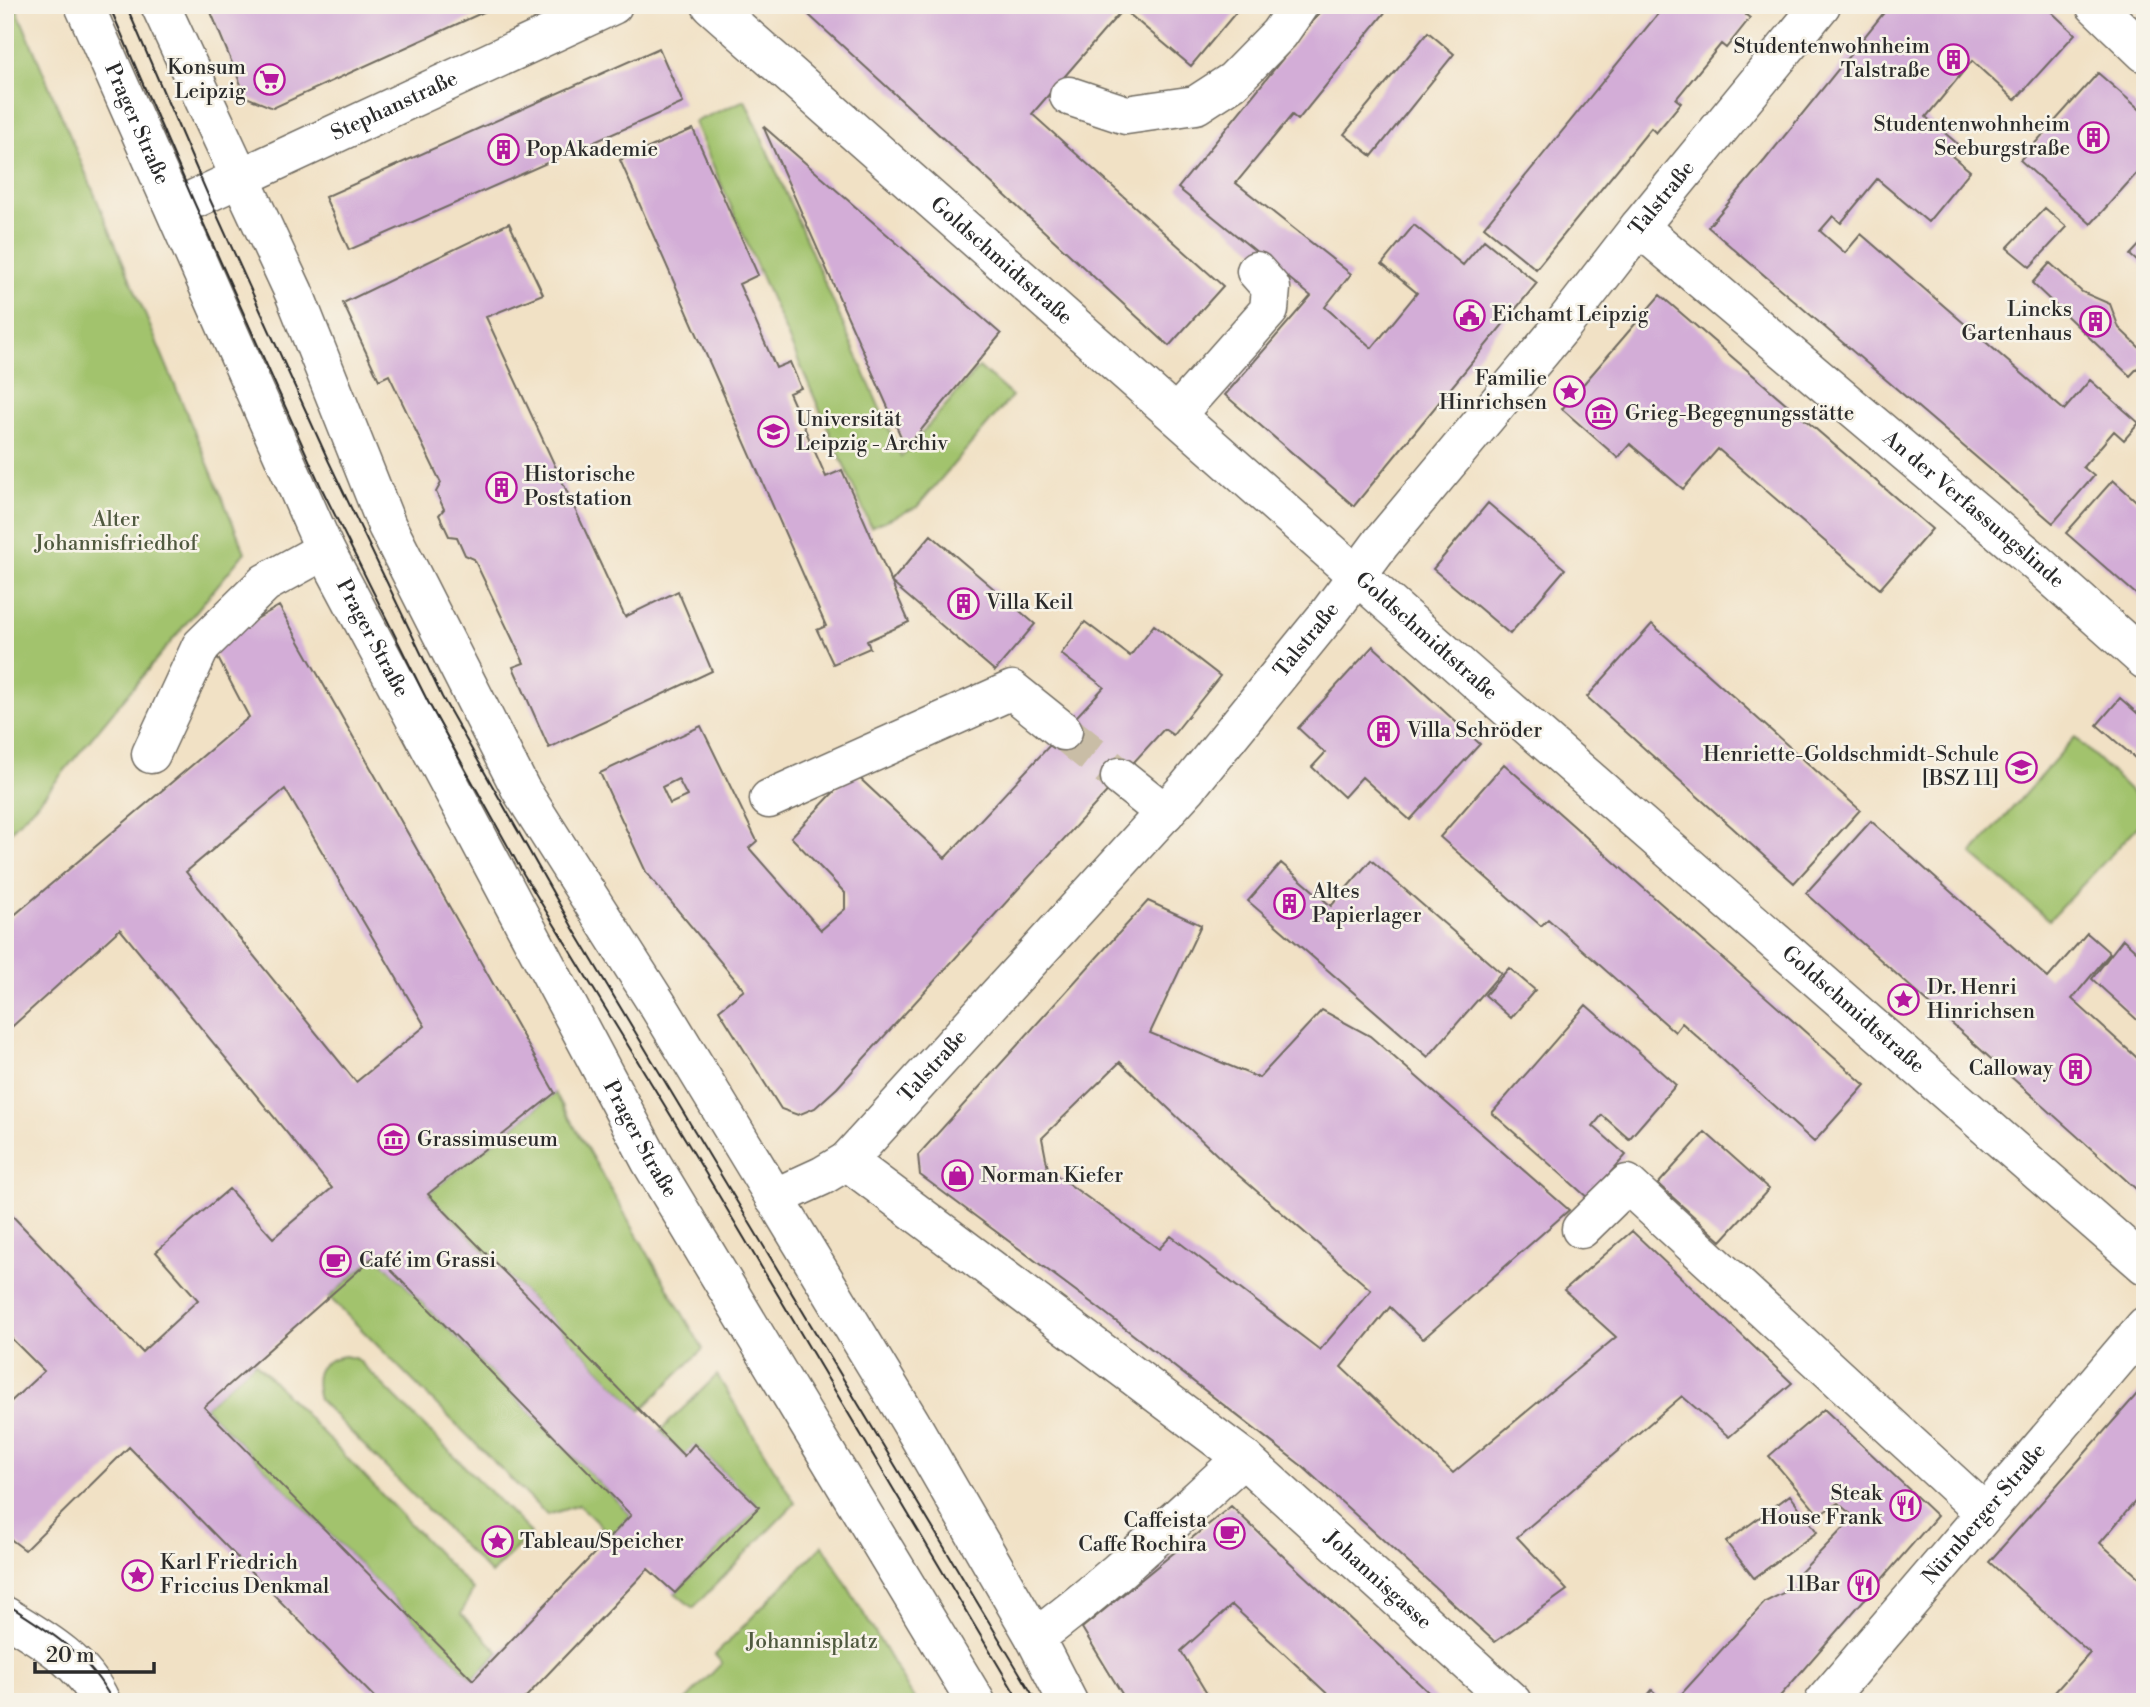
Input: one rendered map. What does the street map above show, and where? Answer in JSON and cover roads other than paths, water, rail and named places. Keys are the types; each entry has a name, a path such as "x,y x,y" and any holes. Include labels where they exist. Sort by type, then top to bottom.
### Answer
{"street":[{"name":"Prager Straße","path":"84,5 325,550 639,1140 976,1702"},
{"path":"160,5 294,293 387,526 521,790 659,1007 911,1423 1069,1702"},
{"name":"Stephanstraße","path":"175,208 613,5"},
{"name":"Goldschmidtstraße","path":"711,5 2145,1265"},
{"path":"1069,96 1126,115 1196,105 1233,81 1279,34 1299,5"},
{"name":"Talstraße","path":"774,1198 847,1161 1164,813 1237,728 1358,576 1381,543 1563,325 1639,227 1821,5"},
{"path":"2095,5 2145,52"},
{"name":"An der Verfassungslinde","path":"1639,227 2031,558 2145,660"},
{"path":"1176,415 1269,310 1271,288 1256,271"},
{"path":"151,754 201,646 265,583 325,550"},
{"path":"769,799 1012,690 1063,731"},
{"path":"1120,777 1164,813"},
{"path":"847,1161 1243,1458 1122,1568 1064,1618 1035,1638"},
{"path":"1581,1229 1627,1184 1985,1513"},
{"name":"Nürnberger Straße","path":"1824,1702 2145,1326"},
{"name":"Johannisgasse","path":"1243,1458 1512,1702"},
{"path":"5,1616 72,1662 92,1685 101,1702"}],"tunnel":[{"path":"1063,731 1120,777"}],"tram line":[{"path":"109,5 322,489 428,702 524,875 687,1142 1020,1702"},
{"path":"126,5 207,193 329,462 442,697 574,930 1037,1702"},
{"path":"5,1603 52,1634 80,1657 113,1702"}],"place":[{"name":"Studentenwohnheim Talstraße","path":"1953,59"},
{"name":"Konsum Leipzig","path":"269,80"},
{"name":"Studentenwohnheim Seeburgstraße","path":"2093,137"},
{"name":"PopAkademie","path":"503,150"},
{"name":"Eichamt Leipzig","path":"1469,315"},
{"name":"Lincks Gartenhaus","path":"2095,322"},
{"name":"Familie Hinrichsen","path":"1570,391"},
{"name":"Grieg-Begegnungsstätte","path":"1602,414"},
{"name":"Universität Leipzig - Archiv","path":"773,432"},
{"name":"Historische Poststation","path":"501,487"},
{"name":"Villa Keil","path":"963,603"},
{"name":"Villa Schröder","path":"1384,731"},
{"name":"Henriette-Goldschmidt-Schule [BSZ 11]","path":"2022,767"},
{"name":"Altes Papierlager","path":"1289,904"},
{"name":"Dr. Henri Hinrichsen","path":"1904,1000"},
{"name":"Calloway","path":"2076,1069"},
{"name":"Grassimuseum","path":"394,1140"},
{"name":"Norman Kiefer","path":"958,1176"},
{"name":"Café im Grassi","path":"336,1261"},
{"name":"Steak House Frank","path":"1905,1506"},
{"name":"Caffeista Caffe Rochira","path":"1230,1533"},
{"name":"Tableau/Speicher","path":"497,1542"},
{"name":"Karl Friedrich Friccius Denkmal","path":"137,1575"},
{"name":"11Bar","path":"1863,1585"}],"park label":[{"name":"Alter Johannisfriedhof","path":"116,532"},
{"name":"Johannisplatz","path":"812,1642"}]}
